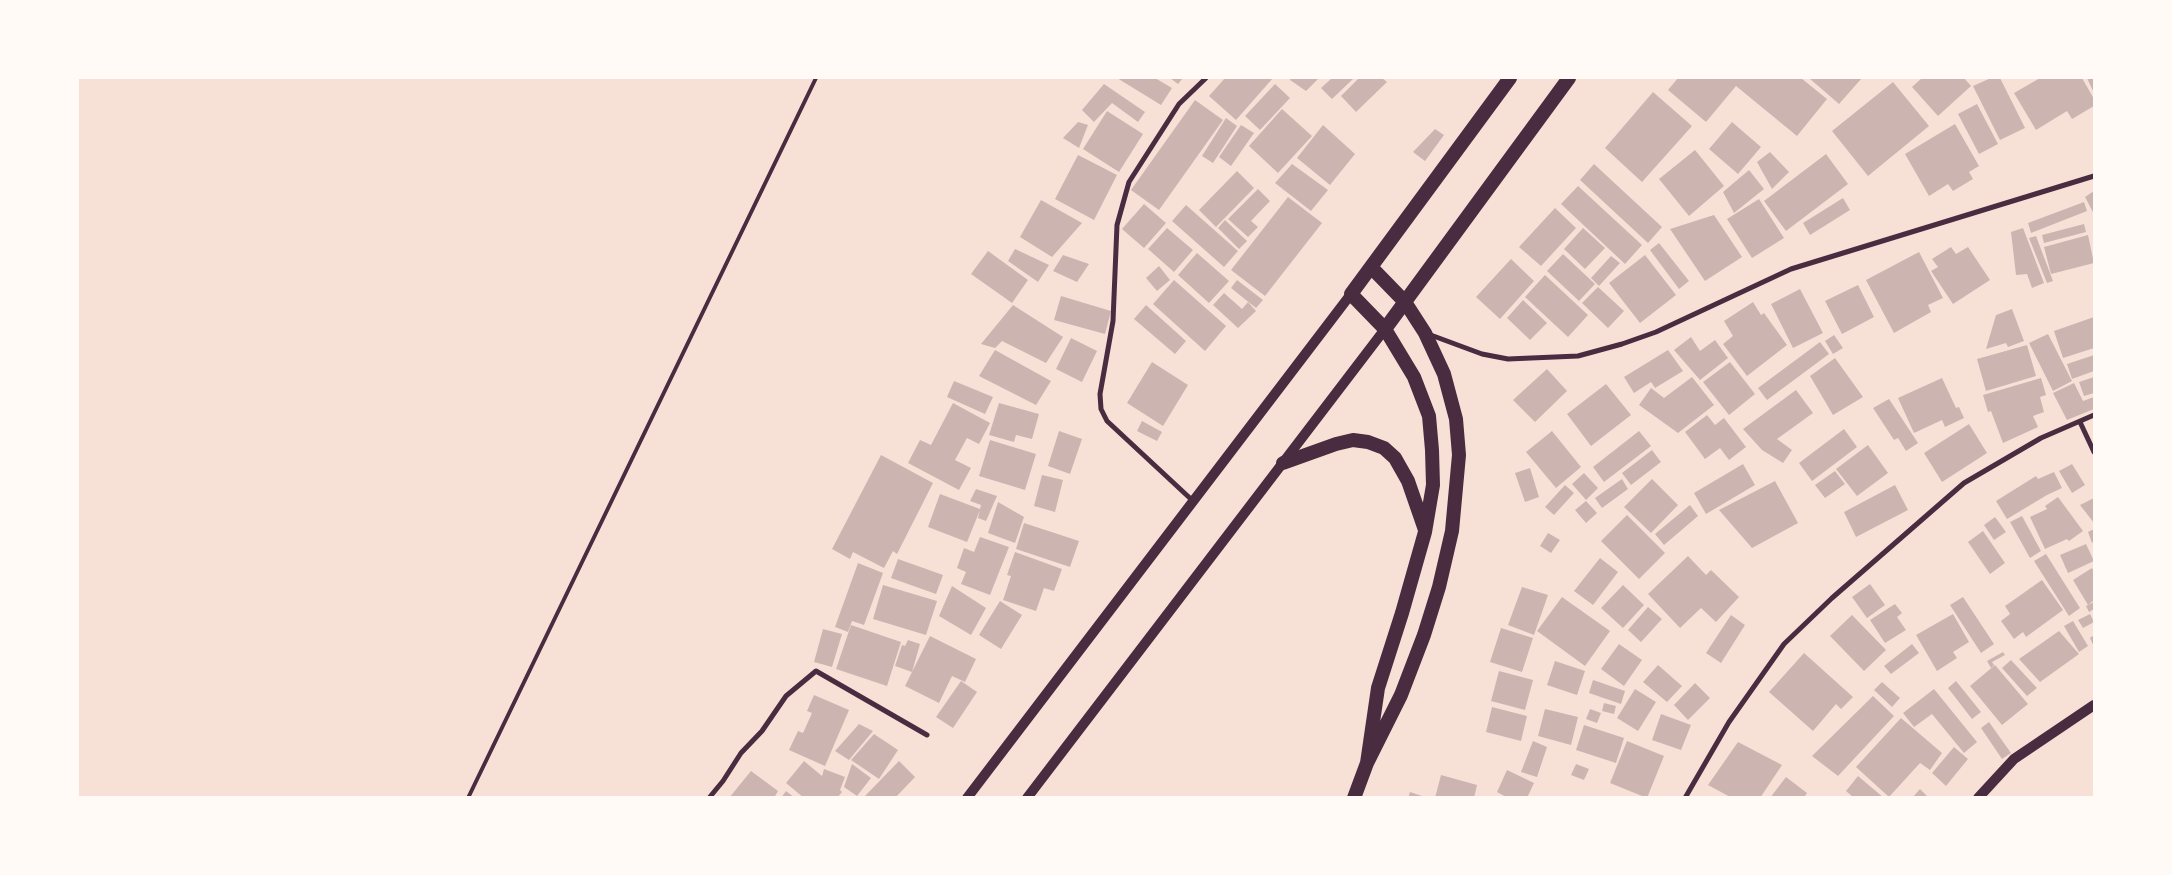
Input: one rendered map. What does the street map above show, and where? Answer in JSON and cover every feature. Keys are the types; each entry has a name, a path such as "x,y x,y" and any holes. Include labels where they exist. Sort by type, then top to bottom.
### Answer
{"highway":[{"path":"1367,763 1378,688 1402,614 1425,532 1433,485 1429,416 1414,377 1385,329 1352,294 1510,78"},
{"path":"1385,329 1569,78"},
{"path":"1354,798 1367,763 1401,695 1424,635 1438,587 1453,523 1459,455 1456,419 1444,374 1424,333 1405,302 1371,267"},
{"path":"1283,463 1336,444 1353,440 1368,442 1384,448 1395,458 1408,481 1425,532"}],"main road":[{"path":"967,798 1352,294"},
{"path":"1027,798 1385,329"},
{"path":"1978,798 2014,759 2094,706"}],"street":[{"path":"1193,501 1107,421 1100,409 1100,394 1113,321 1117,225 1129,182 1179,104 1206,78"},
{"path":"1424,333 1482,354 1508,359 1578,356 1656,332 1791,268 2094,176"},
{"path":"1685,798 1730,722 1784,644 1832,598 1964,483 2041,438 2094,416"},
{"path":"2080,422 2094,452"},
{"path":"709,798 723,781 741,753 762,731 786,696 816,671 927,735"}],"lane":[{"path":"468,798 816,78"}],"building":[{"path":"1117,78 1155,78 1172,88 1161,105"},
{"path":"1170,78 1183,78 1178,84"},
{"path":"1225,78 1273,78 1236,120 1209,96"},
{"path":"1291,78 1319,78 1306,91 1290,80"},
{"path":"1332,78 1354,78 1332,99 1321,88"},
{"path":"1359,78 1382,78 1387,82 1356,112 1341,96"},
{"path":"1678,78 1801,78 1827,99 1797,136 1736,86 1706,122 1668,90"},
{"path":"1809,78 1862,78 1839,104"},
{"path":"1922,78 1964,78 1971,86 1938,116 1912,87"},
{"path":"1991,78 2000,78 2025,128 2000,140 1973,86"},
{"path":"2040,78 2082,78 2094,99 2094,106 2072,119 2067,111 2036,130 2014,93"},
{"path":"2087,78 2094,78 2094,93"},
{"path":"1893,82 1929,126 1868,176 1832,131"},
{"path":"1104,84 1145,112 1138,122 1112,103 1094,122 1082,110"},
{"path":"1275,84 1290,98 1260,130 1245,116"},
{"path":"1653,92 1692,126 1642,182 1605,148"},
{"path":"1195,100 1223,120 1159,210 1131,190"},
{"path":"1977,104 1998,144 1979,154 1958,114"},
{"path":"1282,109 1312,136 1278,173 1249,146"},
{"path":"1107,111 1143,134 1119,172 1083,149"},
{"path":"1226,118 1237,126 1213,163 1202,156"},
{"path":"1078,122 1088,125 1079,148 1063,138"},
{"path":"1732,122 1761,147 1738,174 1709,149"},
{"path":"1955,124 1979,166 1969,172 1973,179 1953,191 1948,184 1929,196 1905,154"},
{"path":"1241,125 1254,133 1231,166 1219,157"},
{"path":"1323,125 1355,154 1330,185 1297,158"},
{"path":"1435,129 1444,135 1425,161 1413,152"},
{"path":"1695,150 1724,186 1689,216 1659,179"},
{"path":"1770,152 1789,172 1772,189 1757,162"},
{"path":"1826,154 1848,184 1786,231 1764,201"},
{"path":"1078,155 1117,175 1094,220 1055,199"},
{"path":"1292,164 1328,190 1311,211 1275,183"},
{"path":"1594,164 1662,227 1648,243 1580,180"},
{"path":"1749,170 1764,189 1734,213 1723,192"},
{"path":"1237,171 1254,188 1216,227 1199,210"},
{"path":"1578,186 1642,245 1625,264 1561,204"},
{"path":"1258,189 1270,201 1251,221 1258,227 1248,237 1228,219"},
{"path":"2094,191 2094,214 2085,197"},
{"path":"1288,197 1322,223 1265,296 1231,270"},
{"path":"1843,198 1850,210 1810,235 1803,223"},
{"path":"1759,199 1784,238 1752,258 1727,219"},
{"path":"1041,200 1082,223 1052,257 1020,237"},
{"path":"2084,202 2087,211 2031,233 2028,223"},
{"path":"1144,204 1166,223 1144,248 1122,229"},
{"path":"1186,205 1238,251 1224,267 1172,221"},
{"path":"1555,208 1576,228 1541,266 1519,247"},
{"path":"1714,215 1742,257 1705,281 1670,229"},
{"path":"1225,220 1247,241 1239,249 1218,228"},
{"path":"2084,224 2086,232 2044,243 2042,235"},
{"path":"1167,228 1193,250 1174,272 1148,249"},
{"path":"1583,228 1605,248 1585,269 1564,249"},
{"path":"2023,228 2044,283 2032,288 2027,274 2016,275 2011,232"},
{"path":"2088,235 2094,263 2051,274 2044,247"},
{"path":"2036,236 2053,281 2047,283 2029,238"},
{"path":"1659,243 1689,281 1679,289 1650,250"},
{"path":"1951,247 1956,254 1968,247 1990,280 1953,304 1931,271 1938,267 1932,259"},
{"path":"1015,249 1049,265 1038,282 1008,261"},
{"path":"988,251 1028,280 1012,303 971,274"},
{"path":"1919,252 1943,298 1928,305 1931,312 1894,333 1866,280"},
{"path":"1197,253 1229,281 1209,303 1178,275"},
{"path":"1563,254 1595,284 1579,301 1547,271"},
{"path":"1063,255 1089,264 1077,282 1053,271"},
{"path":"1645,255 1676,295 1640,323 1609,283"},
{"path":"1611,256 1620,263 1599,286 1591,278"},
{"path":"1511,259 1534,281 1500,319 1476,297"},
{"path":"1159,266 1170,280 1157,291 1146,278"},
{"path":"1545,275 1588,315 1568,337 1525,297"},
{"path":"1174,280 1226,326 1205,351 1153,304"},
{"path":"1237,280 1263,300 1256,308 1231,288"},
{"path":"1858,285 1874,317 1842,334 1825,301"},
{"path":"1598,287 1624,311 1608,328 1582,303"},
{"path":"1800,289 1823,333 1793,348 1771,304"},
{"path":"1224,293 1242,309 1248,302 1256,311 1238,328 1213,305"},
{"path":"1061,296 1111,311 1105,334 1054,320"},
{"path":"1523,300 1547,323 1530,340 1507,318"},
{"path":"1753,302 1761,315 1764,313 1787,345 1747,376 1723,344 1733,336 1724,321"},
{"path":"1013,305 1063,337 1046,363 1002,341 995,348 981,344"},
{"path":"1146,305 1186,341 1175,354 1134,319"},
{"path":"2012,309 2024,341 2008,347 2006,343 1986,349 1996,315"},
{"path":"2094,317 2094,348 2063,358 2054,331"},
{"path":"2048,334 2072,381 2053,391 2029,343"},
{"path":"1834,335 1843,348 1833,354 1825,341"},
{"path":"1691,337 1700,351 1715,340 1728,358 1700,380 1674,350"},
{"path":"1071,338 1097,351 1082,382 1056,369"},
{"path":"1820,342 1829,354 1767,400 1758,388"},
{"path":"2027,345 2036,376 1986,391 1977,359"},
{"path":"995,350 1051,381 1036,405 979,376"},
{"path":"1668,350 1683,371 1655,388 1651,382 1634,393 1624,377"},
{"path":"2094,355 2094,371 2072,379 2067,364"},
{"path":"1835,358 1863,397 1833,415 1810,376"},
{"path":"1152,362 1188,385 1163,426 1127,403"},
{"path":"1730,362 1755,394 1729,415 1703,382"},
{"path":"1547,369 1567,391 1535,422 1513,400"},
{"path":"1692,377 1714,405 1678,433 1639,405 1651,388 1664,398"},
{"path":"2094,377 2094,393 2084,396 2079,382"},
{"path":"1942,378 1956,408 1959,407 1964,418 1945,427 1942,420 1914,433 1898,398"},
{"path":"2041,378 2046,395 2040,397 2044,412 2033,416 2038,427 2003,443 1991,411 1988,412 1983,395"},
{"path":"954,381 993,397 985,414 947,397"},
{"path":"2074,383 2083,401 2094,397 2094,409 2067,420 2053,393"},
{"path":"1606,384 1631,415 1591,446 1567,414"},
{"path":"1796,390 1813,413 1777,439 1792,450 1783,463 1762,450 1743,429"},
{"path":"1889,399 1918,443 1906,451 1898,438 1894,440 1873,408"},
{"path":"953,403 990,423 979,444 967,438 955,460 971,468 959,490 908,463 920,440 931,445"},
{"path":"999,403 1039,414 1032,439 1016,435 1014,442 989,435"},
{"path":"1707,415 1715,425 1724,418 1746,447 1729,460 1720,448 1705,459 1685,432"},
{"path":"1142,421 1162,432 1157,441 1137,431"},
{"path":"1969,424 1987,453 1942,482 1924,453"},
{"path":"1844,429 1857,447 1812,481 1799,463"},
{"path":"1059,431 1082,439 1070,474 1048,466"},
{"path":"1552,431 1581,467 1556,488 1526,452"},
{"path":"1639,431 1651,446 1604,482 1593,467"},
{"path":"990,440 1036,454 1025,490 979,476"},
{"path":"1868,445 1888,473 1857,496 1836,469"},
{"path":"1652,450 1661,462 1631,485 1622,473"},
{"path":"881,455 933,483 897,554 893,551 884,568 853,552 850,559 832,549"},
{"path":"1743,464 1755,485 1706,514 1694,493"},
{"path":"2072,464 2085,485 2072,493 2059,471"},
{"path":"1530,468 1539,497 1525,502 1515,473"},
{"path":"1835,471 1845,484 1825,498 1815,485"},
{"path":"2054,472 2062,488 2007,519 1996,501 2036,476 2038,479"},
{"path":"1584,473 1598,488 1586,500 1572,484"},
{"path":"1042,475 1063,480 1055,512 1034,506"},
{"path":"1622,479 1628,489 1602,508 1595,498"},
{"path":"1652,479 1678,505 1651,533 1624,507"},
{"path":"1775,481 1798,523 1752,548 1719,510"},
{"path":"1565,485 1574,493 1554,515 1545,507"},
{"path":"1895,485 1908,510 1856,537 1844,512"},
{"path":"976,489 997,496 986,521 978,518 980,510 967,542 928,527 940,494 980,509 981,505 970,501"},
{"path":"2058,497 2083,531 2069,541 2067,539 2045,549 2030,517 2047,509 2045,506"},
{"path":"2094,498 2094,523 2080,505"},
{"path":"1586,501 1597,513 1586,523 1575,510"},
{"path":"998,502 1024,517 1015,543 988,533"},
{"path":"1690,505 1698,516 1664,545 1655,534"},
{"path":"1627,515 1665,553 1639,579 1601,541"},
{"path":"2022,516 2041,551 2030,558 2010,522"},
{"path":"1995,517 2006,532 1994,540 1984,525"},
{"path":"1024,523 1079,541 1070,567 1016,549"},
{"path":"2094,529 2094,541 2092,543 2088,532"},
{"path":"1983,531 2005,563 1990,574 1968,542"},
{"path":"1548,533 1560,540 1551,553 1540,546"},
{"path":"980,537 1009,547 990,595 961,584 966,572 957,568 964,548 974,552"},
{"path":"2086,544 2094,561 2068,573 2060,555"},
{"path":"1015,552 1062,569 1054,591 1044,588 1036,611 1003,600 1011,576 1007,575"},
{"path":"2046,554 2080,608 2069,616 2034,561"},
{"path":"1688,556 1706,575 1711,570 1739,597 1716,622 1701,608 1680,628 1648,594"},
{"path":"1600,558 1618,572 1593,605 1574,591"},
{"path":"898,559 943,575 936,594 891,578"},
{"path":"858,563 883,573 864,625 852,621 848,632 835,627"},
{"path":"2092,568 2094,572 2094,600 2088,605 2073,580"},
{"path":"2042,580 2063,610 2026,637 2023,632 2014,639 2001,621 2010,614 2005,606"},
{"path":"1870,584 1885,605 1867,618 1852,597"},
{"path":"883,585 937,601 926,635 873,619"},
{"path":"1623,585 1644,605 1623,628 1601,608"},
{"path":"952,586 986,608 971,635 939,616"},
{"path":"1522,587 1548,595 1534,635 1508,625"},
{"path":"1562,597 1610,631 1585,666 1537,631"},
{"path":"1963,597 1994,644 1981,653 1950,605"},
{"path":"1000,601 1022,615 1001,649 979,635"},
{"path":"2094,602 2094,609 2089,612 2086,606"},
{"path":"1895,604 1902,613 1897,617 1906,630 1885,643 1870,620"},
{"path":"1648,607 1662,619 1641,642 1628,630"},
{"path":"1953,614 1969,642 1953,652 1957,658 1937,671 1916,635"},
{"path":"2090,614 2094,622 2083,628 2078,620"},
{"path":"1731,615 1745,625 1721,663 1706,653"},
{"path":"1852,615 1886,650 1864,671 1830,636"},
{"path":"2073,621 2088,646 2079,652 2064,626"},
{"path":"851,625 901,642 887,686 836,669"},
{"path":"1501,628 1533,638 1522,672 1490,662"},
{"path":"823,629 842,634 832,667 814,662"},
{"path":"2059,631 2079,654 2040,682 2019,659"},
{"path":"2094,635 2094,647 2090,638"},
{"path":"930,636 976,659 965,682 952,676 939,703 905,686"},
{"path":"908,640 920,644 912,672 895,666 902,645 905,646"},
{"path":"1619,644 1642,660 1624,686 1601,669"},
{"path":"1912,644 1919,653 1891,674 1884,666"},
{"path":"2003,652 2005,655 1992,662 1994,665 1991,668 1987,661"},
{"path":"1804,653 1853,697 1841,709 1836,704 1813,731 1769,692"},
{"path":"2011,660 2037,688 2027,696 2002,668"},
{"path":"1555,661 1585,671 1577,695 1547,685"},
{"path":"1658,665 1682,686 1667,702 1643,682"},
{"path":"1995,665 2028,704 2002,725 1970,686"},
{"path":"1499,671 1533,680 1525,710 1491,701"},
{"path":"1593,680 1625,691 1621,704 1589,693"},
{"path":"961,681 977,692 953,728 936,717"},
{"path":"1956,681 1981,712 1972,719 1948,688"},
{"path":"1882,682 1900,698 1892,707 1874,690"},
{"path":"1695,683 1710,698 1688,720 1674,705"},
{"path":"1635,689 1656,702 1638,731 1617,718"},
{"path":"1934,689 1977,742 1964,753 1932,714 1914,727 1903,713"},
{"path":"814,695 849,710 825,766 789,750 798,731 803,733 812,713 807,711"},
{"path":"1873,696 1894,716 1838,776 1812,756"},
{"path":"1604,703 1616,706 1614,714 1602,711"},
{"path":"1492,707 1527,716 1521,741 1486,732"},
{"path":"1545,709 1578,717 1571,745 1538,736"},
{"path":"1590,709 1601,713 1597,723 1586,719"},
{"path":"1661,714 1691,725 1681,750 1652,740"},
{"path":"1901,718 1942,753 1930,770 1920,763 1889,797 1856,767"},
{"path":"1989,722 2011,753 2002,759 1981,728"},
{"path":"859,724 873,731 849,760 835,751"},
{"path":"1584,725 1624,738 1616,763 1576,750"},
{"path":"874,734 898,750 879,779 851,760"},
{"path":"1533,741 1547,747 1537,777 1521,772"},
{"path":"1627,741 1664,756 1647,798 1610,783"},
{"path":"1738,742 1782,765 1760,798 1732,798 1708,785"},
{"path":"1954,747 1968,759 1946,786 1932,773"},
{"path":"804,761 822,776 824,769 845,777 840,790 842,792 837,798 804,798 786,783"},
{"path":"899,761 915,777 895,798 867,798 865,796"},
{"path":"852,764 871,778 857,796 844,787"},
{"path":"1576,764 1589,769 1584,780 1571,775"},
{"path":"1507,770 1534,783 1527,798 1508,798 1497,792"},
{"path":"751,771 778,791 774,798 768,796 767,798 729,798"},
{"path":"1441,775 1477,785 1474,798 1435,798"},
{"path":"1858,776 1884,798 1854,798 1846,791"},
{"path":"1786,777 1807,793 1804,798 1770,798"},
{"path":"1920,789 1929,798 1912,798"},
{"path":"786,791 795,798 781,798"},
{"path":"1410,792 1425,797 1425,798 1408,798"}]}
